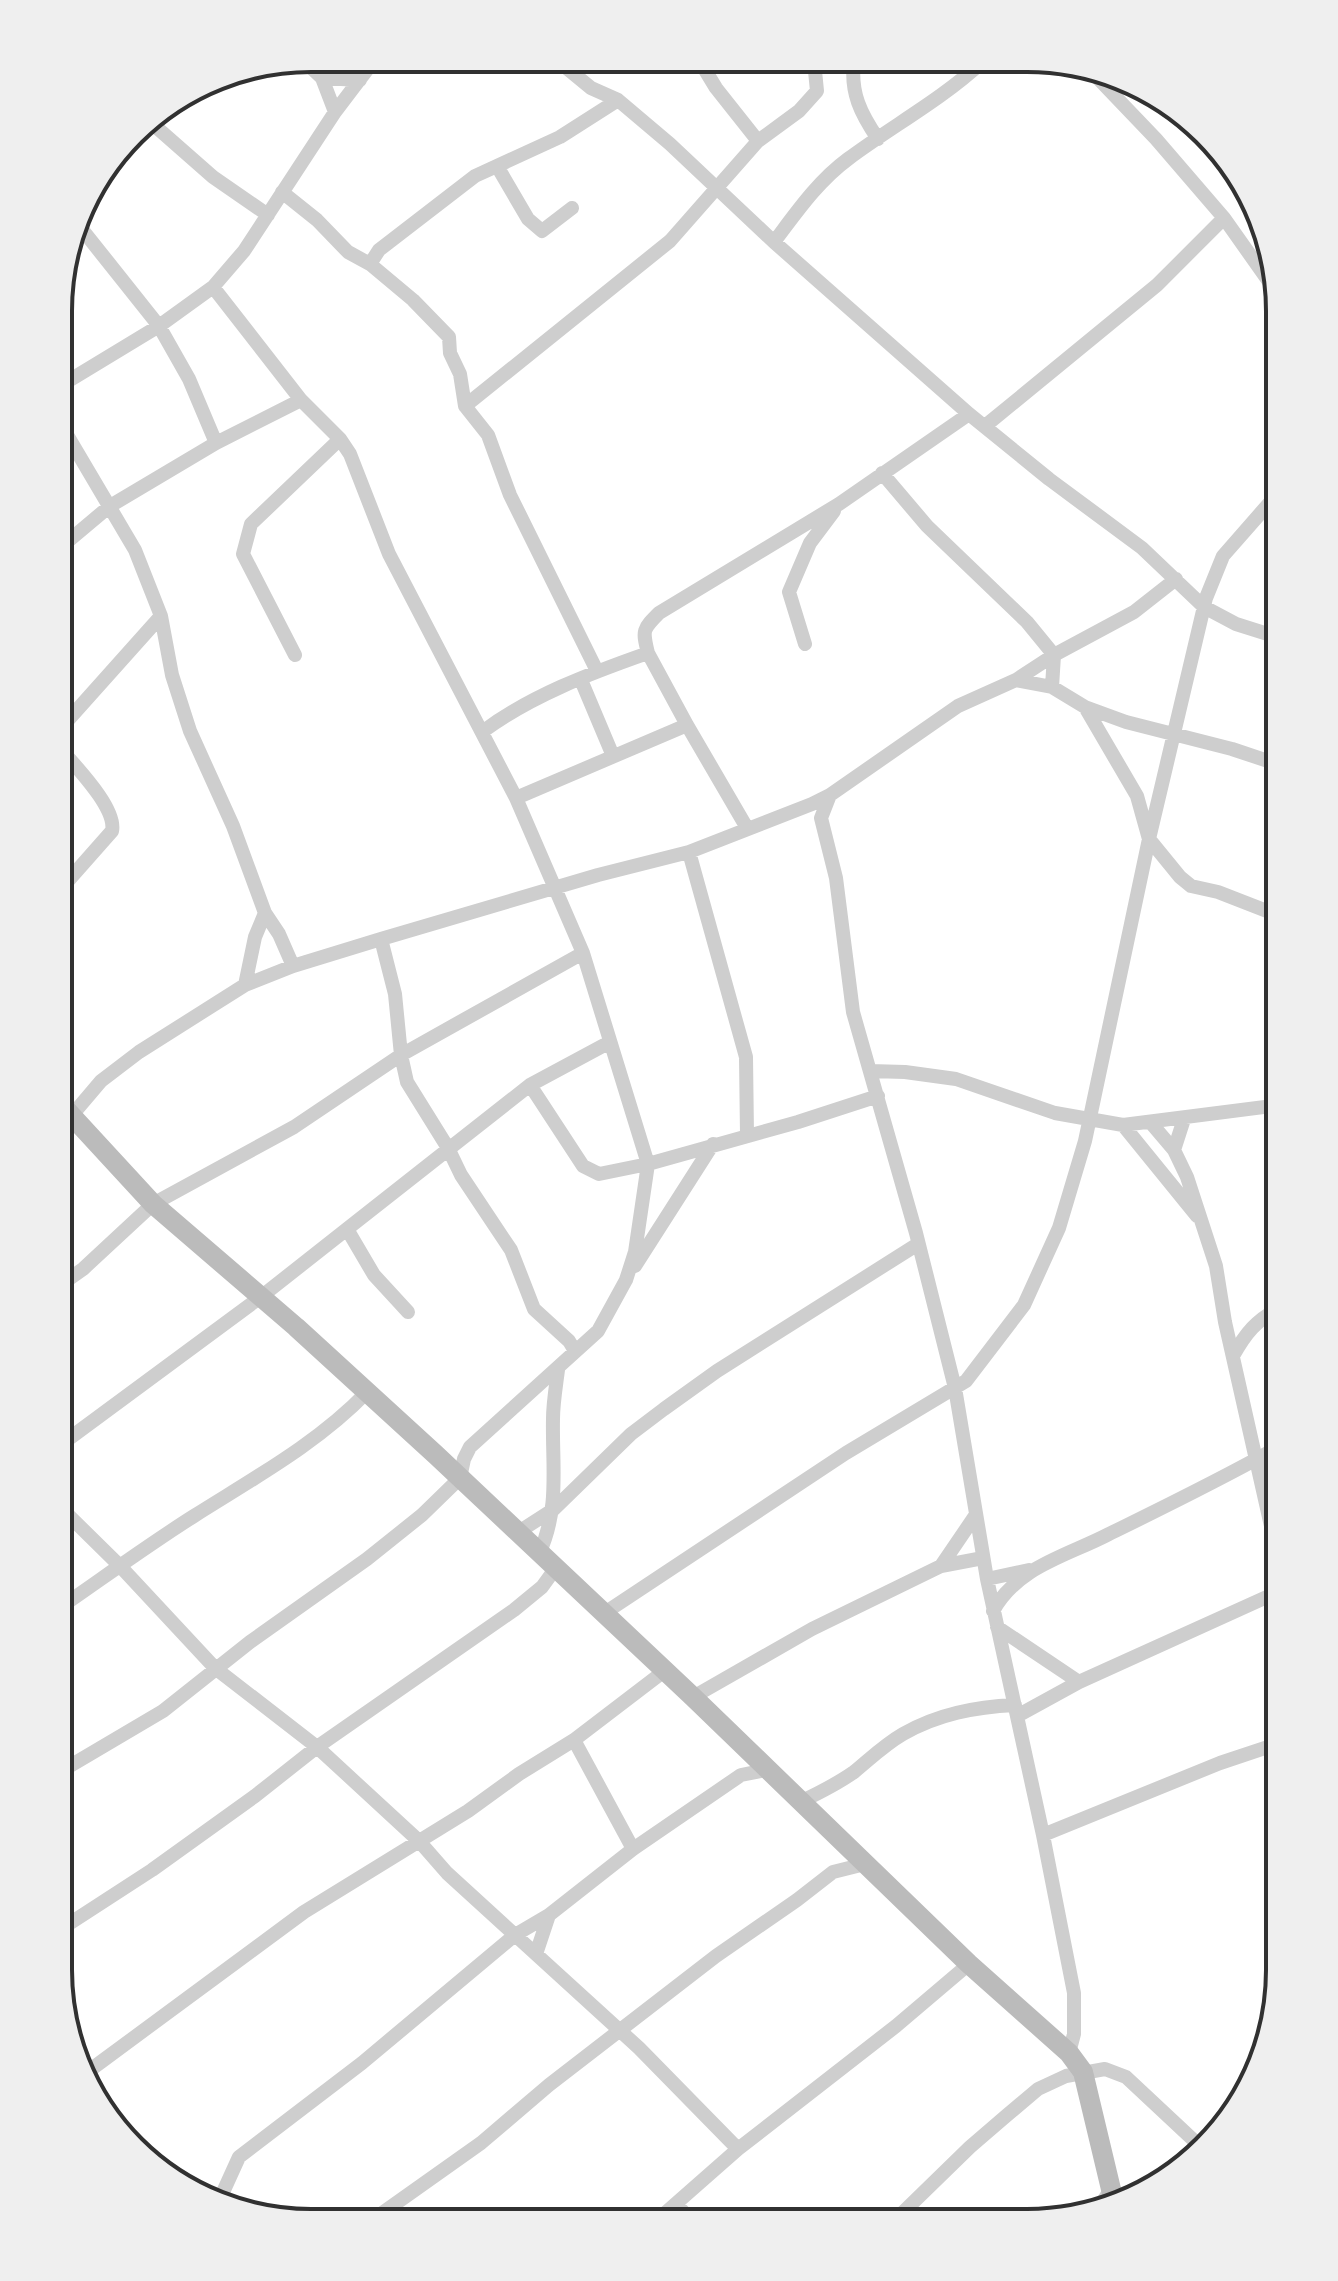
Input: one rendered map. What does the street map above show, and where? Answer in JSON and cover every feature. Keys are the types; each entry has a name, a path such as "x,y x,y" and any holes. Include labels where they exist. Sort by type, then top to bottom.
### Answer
{"street":[{"path":"316,72 322,78 335,112"},
{"path":"72,379 159,326 213,287 244,251 335,112 366,72"},
{"path":"572,72 591,88 618,100 969,414 1142,548 1204,607 1236,624 1266,633"},
{"path":"706,72 758,141"},
{"path":"465,406 670,241 758,141 799,111 817,91 815,72"},
{"path":"852,72 851,83 864,119 878,139"},
{"path":"774,242 818,187 846,160 971,72"},
{"path":"322,78 360,80"},
{"path":"1105,85 1224,218 1263,273"},
{"path":"370,264 379,250 475,176 560,137 618,100"},
{"path":"157,128 213,177 268,215"},
{"path":"497,166 528,219 542,231 572,208"},
{"path":"282,192 317,220 348,252 370,264 413,300 449,337 450,353 460,374 465,406 488,435 510,495 597,671"},
{"path":"985,426 1157,285 1224,218"},
{"path":"85,233 159,326 189,379 216,443"},
{"path":"213,287 301,400 340,439 350,454 389,554 516,798 583,953 648,1164 640,1229 626,1280"},
{"path":"72,538 110,506 216,443 301,400"},
{"path":"747,828 648,653 643,634 646,626 659,613 839,504 969,414"},
{"path":"295,655 243,554 251,524 340,439"},
{"path":"72,443 135,550 161,616 178,699 233,826 265,913 279,934 293,966"},
{"path":"882,473 927,526 1027,622 1054,655 1052,687"},
{"path":"805,644 789,592 810,543 839,504"},
{"path":"603,1614 822,1469 955,1388 976,1371 1024,1305 1059,1228 1076,1177 1149,839 1204,607 1223,556 1266,507"},
{"path":"72,1103 139,1052 245,985 293,966 381,939 689,852 830,795 958,706 1016,680 1054,655 1134,612 1176,579"},
{"path":"72,715 161,616"},
{"path":"482,732 508,713 597,671 648,653"},
{"path":"581,680 613,756"},
{"path":"1016,680 1052,687 1085,707 1266,760"},
{"path":"1085,707 1137,796 1149,839 1170,866 1191,886 1218,892 1266,910"},
{"path":"474,715 508,713"},
{"path":"516,798 687,725"},
{"path":"72,763 108,809 114,822 112,831 72,876"},
{"path":"830,795 821,818 836,878 853,1012 955,1388 993,1611 1043,1835 1074,1993 1074,2034 1069,2053"},
{"path":"798,810 821,818"},
{"path":"689,852 746,1057 747,1135"},
{"path":"245,985 255,937 265,913"},
{"path":"381,939 395,994 407,1082 461,1175 511,1250 534,1309 569,1341 575,1351"},
{"path":"72,1277 153,1204 294,1127 401,1055 583,953"},
{"path":"72,1436 262,1296 530,1085 610,1042"},
{"path":"870,1071 956,1079 1055,1113 1123,1125 1266,1107"},
{"path":"530,1085 583,1166 599,1174 648,1164 878,1096"},
{"path":"72,1115 153,1204 262,1296 460,1478 693,1697 753,1768 800,1802 969,1964 1069,2053 1083,2072 1112,2193"},
{"path":"1174,1150 1184,1119"},
{"path":"1151,1123 1174,1150 1203,1222 1216,1266 1265,1500"},
{"path":"1123,1125 1203,1222"},
{"path":"72,1765 163,1711 215,1668 367,1559 422,1515 460,1478 470,1447 598,1331 626,1280 713,1144"},
{"path":"347,1229 374,1275 408,1312"},
{"path":"517,1533 554,1509 631,1434 664,1409 717,1371 918,1244"},
{"path":"1233,1356 1249,1329 1265,1314"},
{"path":"539,1554 554,1509 553,1416 558,1370"},
{"path":"72,1599 293,1453 345,1415 367,1392"},
{"path":"987,1579 1034,1569 1111,1534 1265,1453"},
{"path":"941,1566 975,1516"},
{"path":"72,1519 215,1668 317,1747 419,1841 447,1873 657,2066 738,2149"},
{"path":"693,1697 812,1629 941,1566 983,1558"},
{"path":"72,1922 152,1870 317,1747 514,1610 542,1587 555,1569"},
{"path":"993,1611 1004,1594 1034,1569"},
{"path":"800,1802 843,1779 886,1745 919,1726 980,1706 1016,1711 1265,1598"},
{"path":"997,1627 1079,1682"},
{"path":"93,2068 304,1912 574,1740 663,1672"},
{"path":"574,1740 633,1849"},
{"path":"1043,1835 1220,1763 1265,1748"},
{"path":"223,2192 239,2157 362,2063 515,1935 549,1915 633,1849 753,1768"},
{"path":"833,1872 844,1844"},
{"path":"388,2209 481,2143 618,2030 833,1872 865,1864"},
{"path":"536,1954 549,1915"},
{"path":"670,2209 738,2149 886,2034 969,1964"},
{"path":"906,2209 970,2147 1038,2089 1052,2081 1083,2072 1105,2069 1126,2077 1194,2141"},
{"path":"676,2204 681,2209"}]}
